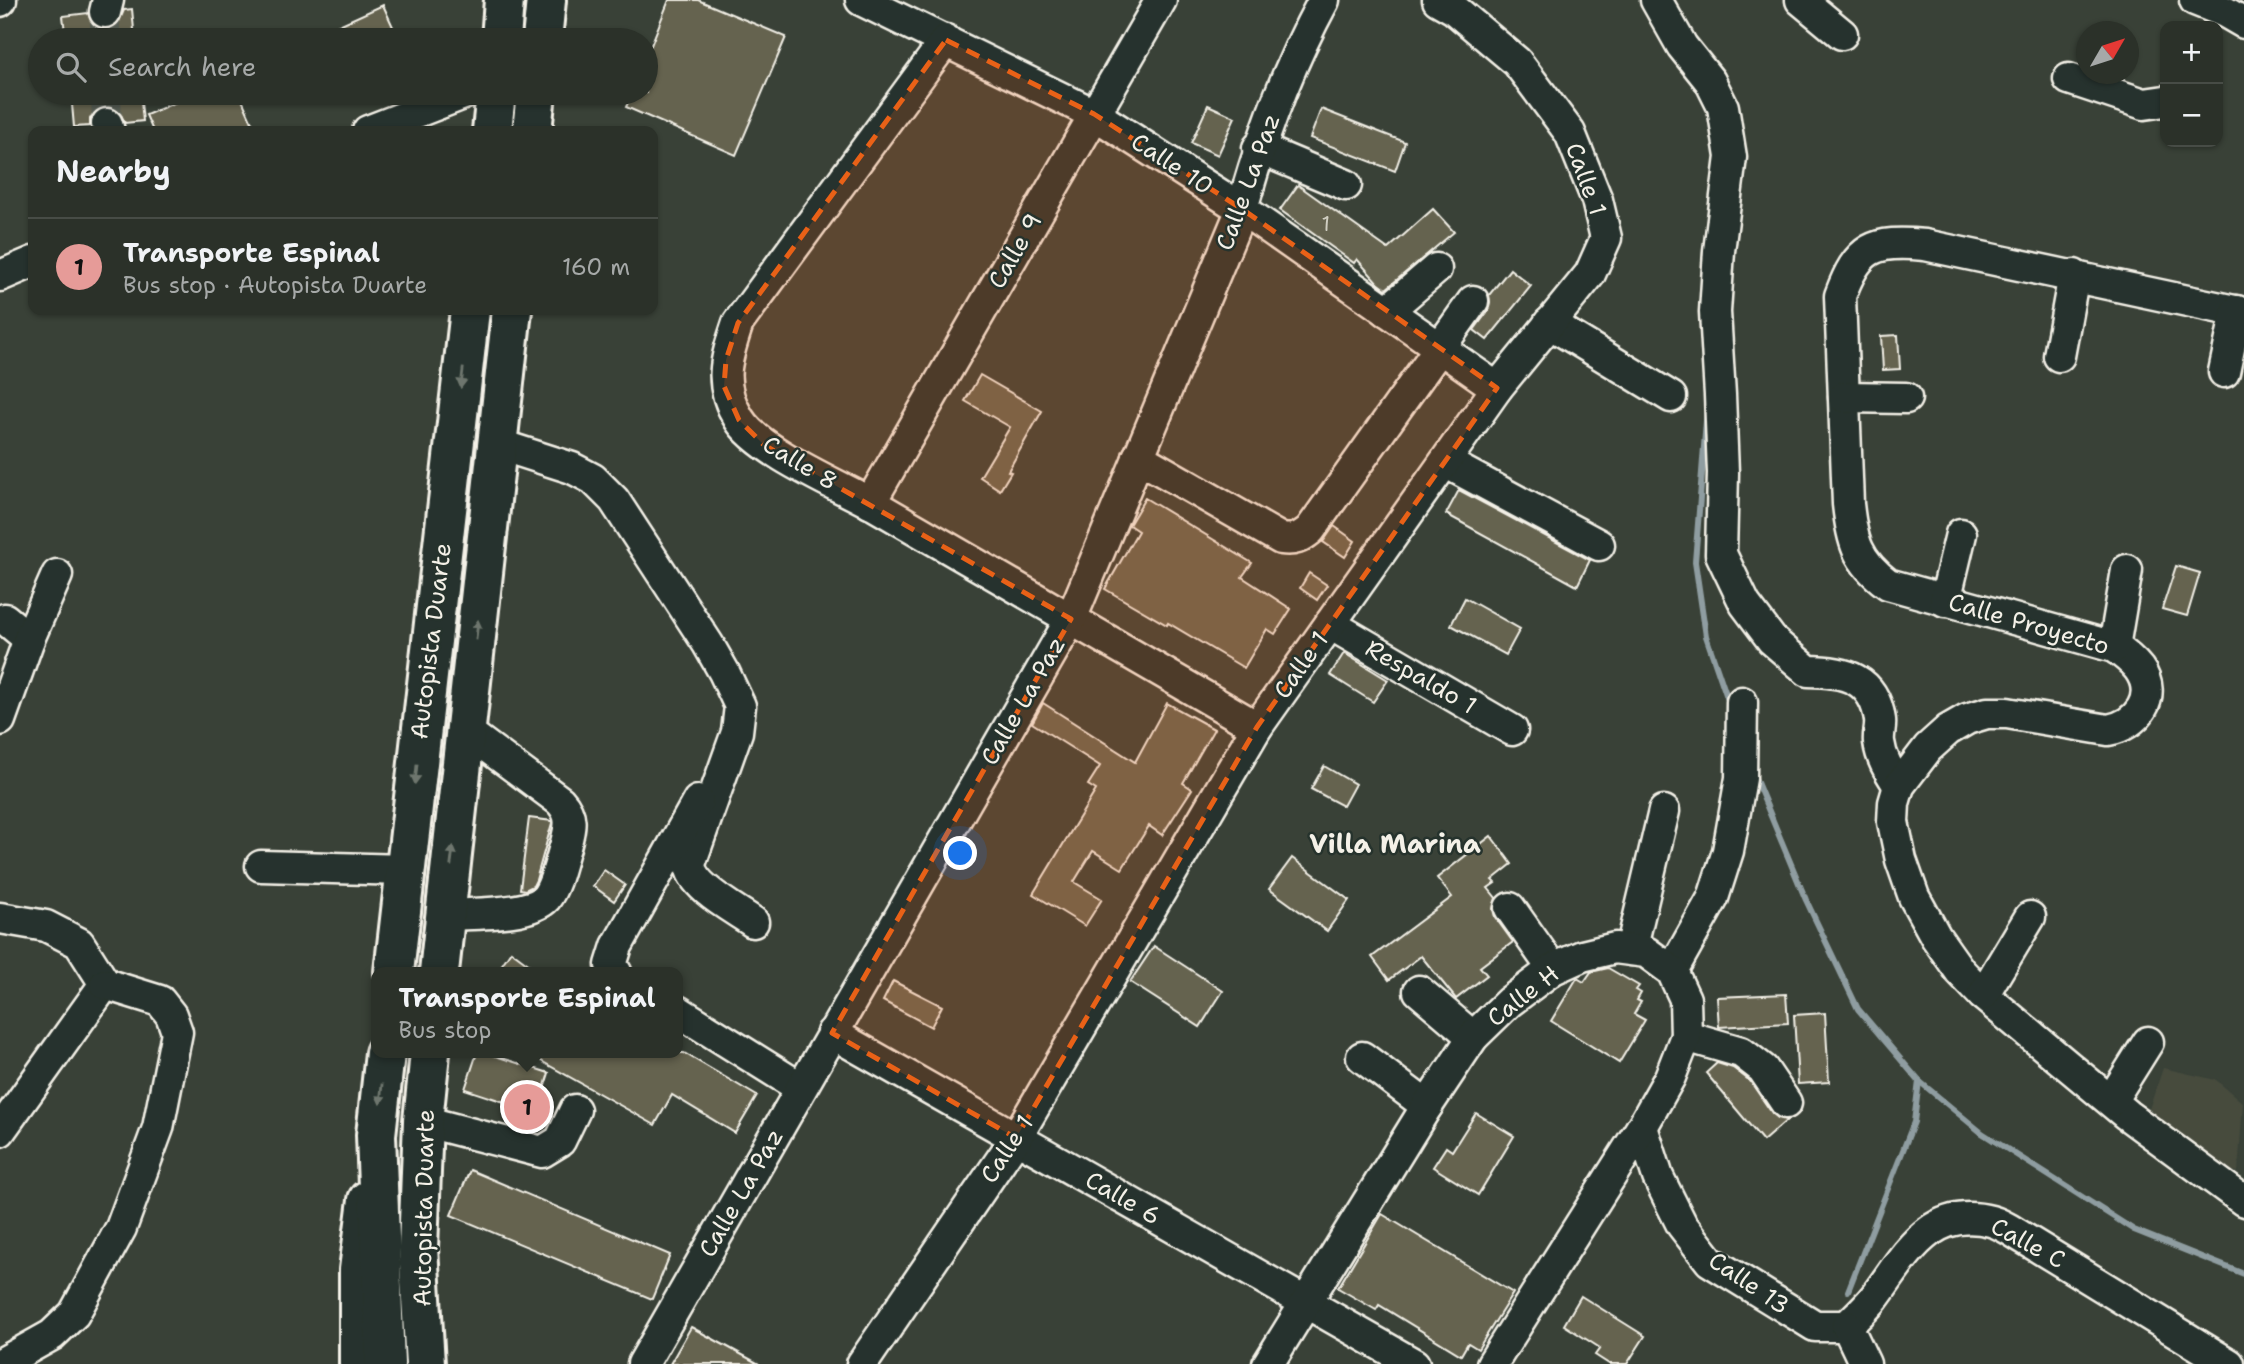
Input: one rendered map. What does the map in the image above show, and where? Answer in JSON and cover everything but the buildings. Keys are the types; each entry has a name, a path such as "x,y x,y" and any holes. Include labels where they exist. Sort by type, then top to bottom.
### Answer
{"main road":[{"path":"502,28 504,0"},
{"path":"543,28 546,0"},
{"path":"493,126 495,105"},
{"path":"533,126 535,105"},
{"name":"Autopista Duarte","path":"395,967 469,315"},
{"name":"Autopista Duarte","path":"440,967 511,315"},
{"name":"Autopista Duarte","path":"359,1364 359,1270 384,1058"},
{"name":"Autopista Duarte","path":"425,1364 418,1248 423,1121 429,1058"},
{"name":"Autopista Duarte","path":"376,1135 386,1364"}],"street":[{"name":"Calle 10","path":"861,0 1094,114 1242,209 1497,388"},
{"name":"Calle 9","path":"870,503 1161,0"},
{"name":"Calle La Paz","path":"643,1364 1071,619 1242,209 1258,148 1301,41 1324,0"},
{"name":"Calle 1","path":"862,1364 1016,1138 1257,727 1497,388 1590,274 1606,238 1597,200 1570,133 1517,62 1454,9 1438,0"},
{"path":"1656,0 1682,46 1710,81 1723,107 1731,157 1719,251 1715,312 1723,473 1721,554 1745,604 1772,640 1808,671 1832,671 1863,683 1877,701 1881,724 1879,740 1885,763 1899,786"},
{"path":"1801,0 1842,34"},
{"path":"2195,0 2228,15"},
{"name":"Calle 8","path":"946,40 738,323 726,360 724,386 734,409 739,420 764,445 870,503 1257,727"},
{"path":"2068,79 2144,104 2160,102"},
{"path":"381,126 435,105"},
{"path":"1258,148 1346,185"},
{"name":"Calle Proyecto","path":"2240,312 2074,275 1925,245 1902,243 1870,249 1858,259 1850,270 1840,296 1851,531 1859,554 1873,573 1888,584 2114,647 2141,671 2146,687 2145,701 2139,712 2129,723 2118,728 2108,730 2007,713 1987,713 1967,719 1948,730 1928,748 1899,786 1894,803 1893,822 1901,860 1914,897 1960,971 1983,995 2127,1115 2244,1201"},
{"path":"0,276 28,264"},
{"path":"1387,311 1436,268"},
{"path":"2059,356 2074,275"},
{"path":"1138,457 1281,539 1291,541 1301,538 1310,530 1473,301"},
{"path":"2224,372 2240,312"},
{"path":"1549,323 1671,397"},
{"path":"1844,397 1906,398"},
{"path":"497,444 572,468 593,479 614,500 724,673 740,706 737,732 690,864 690,872 705,888 753,922"},
{"path":"1445,462 1599,545"},
{"path":"1945,600 1961,534"},
{"path":"2114,647 2127,570"},
{"path":"0,720 29,639 57,575"},
{"path":"5,619 29,639"},
{"name":"Respaldo 1","path":"1330,624 1512,730"},
{"path":"1492,1364 1642,1127 1670,1077 1686,1036 1685,999 1672,971 1713,898 1728,851 1741,778 1742,702"},
{"path":"445,915 515,910 539,904 548,896 552,887 570,821 568,809 560,801 466,731"},
{"path":"612,967 617,946 737,732"},
{"path":"1631,950 1664,811"},
{"path":"261,866 405,870"},
{"path":"1510,908 1553,969"},
{"path":"1983,995 2030,917"},
{"path":"0,918 46,926 79,943 105,984 160,1001 171,1014 177,1032 158,1128 121,1228 74,1314 52,1335 1,1364"},
{"name":"Calle H","path":"1268,1364 1427,1106 1473,1037 1509,1002 1553,969 1582,956 1615,948 1646,952 1672,971"},
{"path":"0,1131 105,984"},
{"path":"1419,991 1473,1037"},
{"path":"683,1015 800,1088"},
{"name":"Calle 6","path":"832,1033 1414,1364"},
{"path":"1686,1036 1741,1052 1763,1069 1786,1103"},
{"path":"2111,1101 2148,1042"},
{"path":"1362,1057 1427,1106"},
{"path":"423,1121 542,1153 559,1141 575,1110"},
{"name":"Calle 13","path":"1642,1127 1658,1177 1682,1225 1710,1261 1815,1326 1847,1326"},
{"name":"Calle C","path":"1847,1326 1872,1300 1905,1252 1937,1224 1969,1217 1994,1221 2196,1356 2229,1364"},
{"path":"1847,1326 1865,1364"}],"highlighted area":[{"path":"946,40 1094,114 1242,209 1497,388 1257,727 1016,1138 832,1033 1071,619 764,445 739,420 724,386 726,360 738,323"}],"shaded area":[{"path":"2163,1068 2216,1080 2243,1103 2238,1172 2225,1171 2149,1109"}],"waterway":[{"path":"1707,408 1695,562 1706,636 1730,706"},
{"path":"1753,773 1806,900 1858,1009 1919,1081 1982,1133 2134,1230 2244,1274"},
{"path":"1848,1291 1914,1122 1919,1081"}],"tunnel":[{"path":"105,12 105,28"},
{"path":"106,105 107,124"}],"place":[{"name":"Transporte Espinal","path":"527,1107"}],"district":[{"name":"Villa Marina","path":"1395,843"}]}
